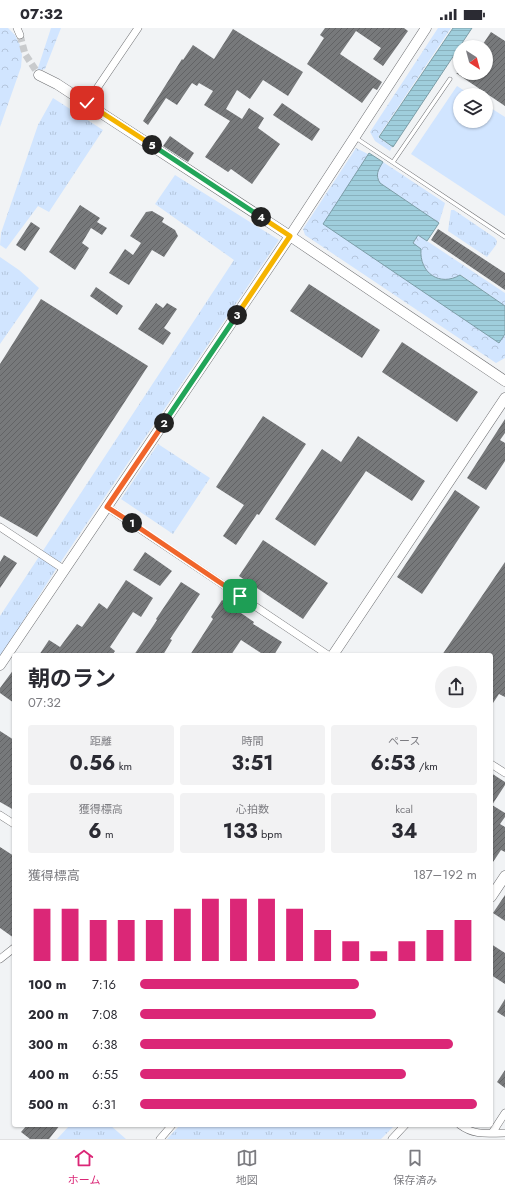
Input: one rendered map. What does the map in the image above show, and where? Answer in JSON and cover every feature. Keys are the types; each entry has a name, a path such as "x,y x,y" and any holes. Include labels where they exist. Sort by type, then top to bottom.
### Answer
{"street":[{"path":"87,103 138,28"},
{"path":"0,665 290,236 426,28"},
{"path":"39,75 57,84 87,103 290,236 505,381"},
{"path":"334,653 505,398"},
{"path":"107,507 325,653"},
{"path":"0,528 64,570"},
{"path":"493,765 505,773"},
{"path":"0,814 12,823"},
{"path":"493,894 505,876"},
{"path":"0,959 12,950"},
{"path":"492,1133 505,1113"},
{"path":"160,1139 170,1127"},
{"path":"392,1139 403,1127"},
{"path":"462,1127 466,1130 478,1134 505,1133"}],"lane":[{"path":"393,162 450,79"},
{"path":"354,137 505,237"}],"green space":[{"path":"0,28 8,28 15,35 20,45 22,55 21,67 0,127"},
{"path":"51,28 61,28 45,69 37,71"},
{"path":"438,28 451,28 378,137 392,147 390,151 375,141 370,132"},
{"path":"453,92 453,128 493,128 493,109 505,117 505,216 411,154"},
{"path":"53,98 103,130 49,212 38,206 6,249 0,245 1,233 38,125"},
{"path":"356,148 368,154 324,224 499,343 505,334 505,358 496,363 305,235 303,229"},
{"path":"383,162 445,203 439,223 380,183 378,172"},
{"path":"175,175 279,240 60,563 0,657 0,616 234,260 155,204"},
{"path":"451,210 454,210 495,238 497,241 496,245 487,257 448,231"},
{"path":"418,235 505,293 505,306 461,275 446,279 432,276 423,265 421,249 413,244"},
{"path":"0,257 19,270 39,288 0,344"},
{"path":"158,444 210,478 173,534 121,499"},
{"path":"68,1127 112,1127 126,1139 57,1139"},
{"path":"178,1127 393,1127 381,1139 167,1139"}],"shaded area":[{"path":"453,28 472,28 464,40 453,40 453,57 393,147 379,137"},
{"path":"369,153 383,162 378,172 380,183 439,223 427,241 418,235 413,243 421,249 421,258 427,271 432,276 445,279 460,275 505,306 505,334 499,343 323,224"}],"building":[{"path":"325,28 404,28 408,31 383,66 373,59 381,48 356,31 340,54 382,82 377,90 373,88 362,103 307,64 324,38 320,35"},
{"path":"233,29 303,72 288,96 263,80 250,99 237,90 226,109 242,119 249,108 264,118 258,128 280,144 252,184 231,169 228,172 205,157 230,121 204,105 213,91 199,83 197,86 192,83 177,105 166,98 148,125 143,121 182,59 183,60 193,45 214,59"},
{"path":"491,32 505,41 505,106 493,98 493,88 478,88 466,80 493,80 493,40 486,40"},
{"path":"282,103 320,129 312,141 273,115"},
{"path":"170,136 194,153 188,162 163,146"},
{"path":"80,205 100,218 97,222 107,228 102,235 91,228 82,243 89,248 75,270 49,252"},
{"path":"152,211 164,218 162,222 175,230 178,236 164,257 152,250 129,285 109,273 125,249 133,255 141,243 130,236 146,212"},
{"path":"31,222 40,228 25,251 16,245"},
{"path":"438,229 505,273 505,290 431,240"},
{"path":"309,284 380,330 362,358 290,311"},
{"path":"96,287 123,306 117,315 90,296"},
{"path":"41,299 148,366 37,537 0,516 0,364"},
{"path":"156,303 163,308 167,303 177,309 164,328 171,333 163,345 138,329"},
{"path":"402,342 478,392 457,422 382,372"},
{"path":"263,416 306,444 259,515 257,514 236,545 223,536 244,505 216,487"},
{"path":"505,419 505,433 500,440 505,443 505,461 486,490 467,478"},
{"path":"358,436 425,481 412,501 366,471 315,546 275,519 322,449 341,462"},
{"path":"455,490 480,507 422,594 397,577"},
{"path":"263,540 328,583 303,619 239,576"},
{"path":"145,552 172,571 160,586 133,570"},
{"path":"4,555 17,563 0,588 0,562"},
{"path":"505,562 505,697 499,694 493,703 493,653 443,653"},
{"path":"126,580 153,598 141,617 133,612 110,647 115,651 114,653 40,653 49,640 60,647 77,624 82,627 99,603 107,609"},
{"path":"181,582 200,594 170,639 172,640 164,653 135,653 157,620 156,619"},
{"path":"222,600 254,622 253,624 282,642 275,653 261,653 241,640 232,653 191,653 213,619 211,617"},
{"path":"12,672 12,702 0,693 0,688"},
{"path":"0,731 12,739 12,809 0,802"},
{"path":"493,774 505,782 505,785 493,803"},
{"path":"493,806 505,813 505,817 500,824 505,827 505,852 501,850 493,862"},
{"path":"0,847 12,855 12,937 0,928"},
{"path":"505,895 505,921 493,913"},
{"path":"493,945 505,953 505,984 493,976"},
{"path":"505,999 505,1017 497,1012"},
{"path":"505,1070 505,1088 497,1082"},
{"path":"25,1127 58,1127 49,1139 30,1139 21,1132"}],"tunnel":[{"path":"20,35 25,54 39,75"}],"route":[{"path":"87,103 290,236 107,507 240,596"}]}
